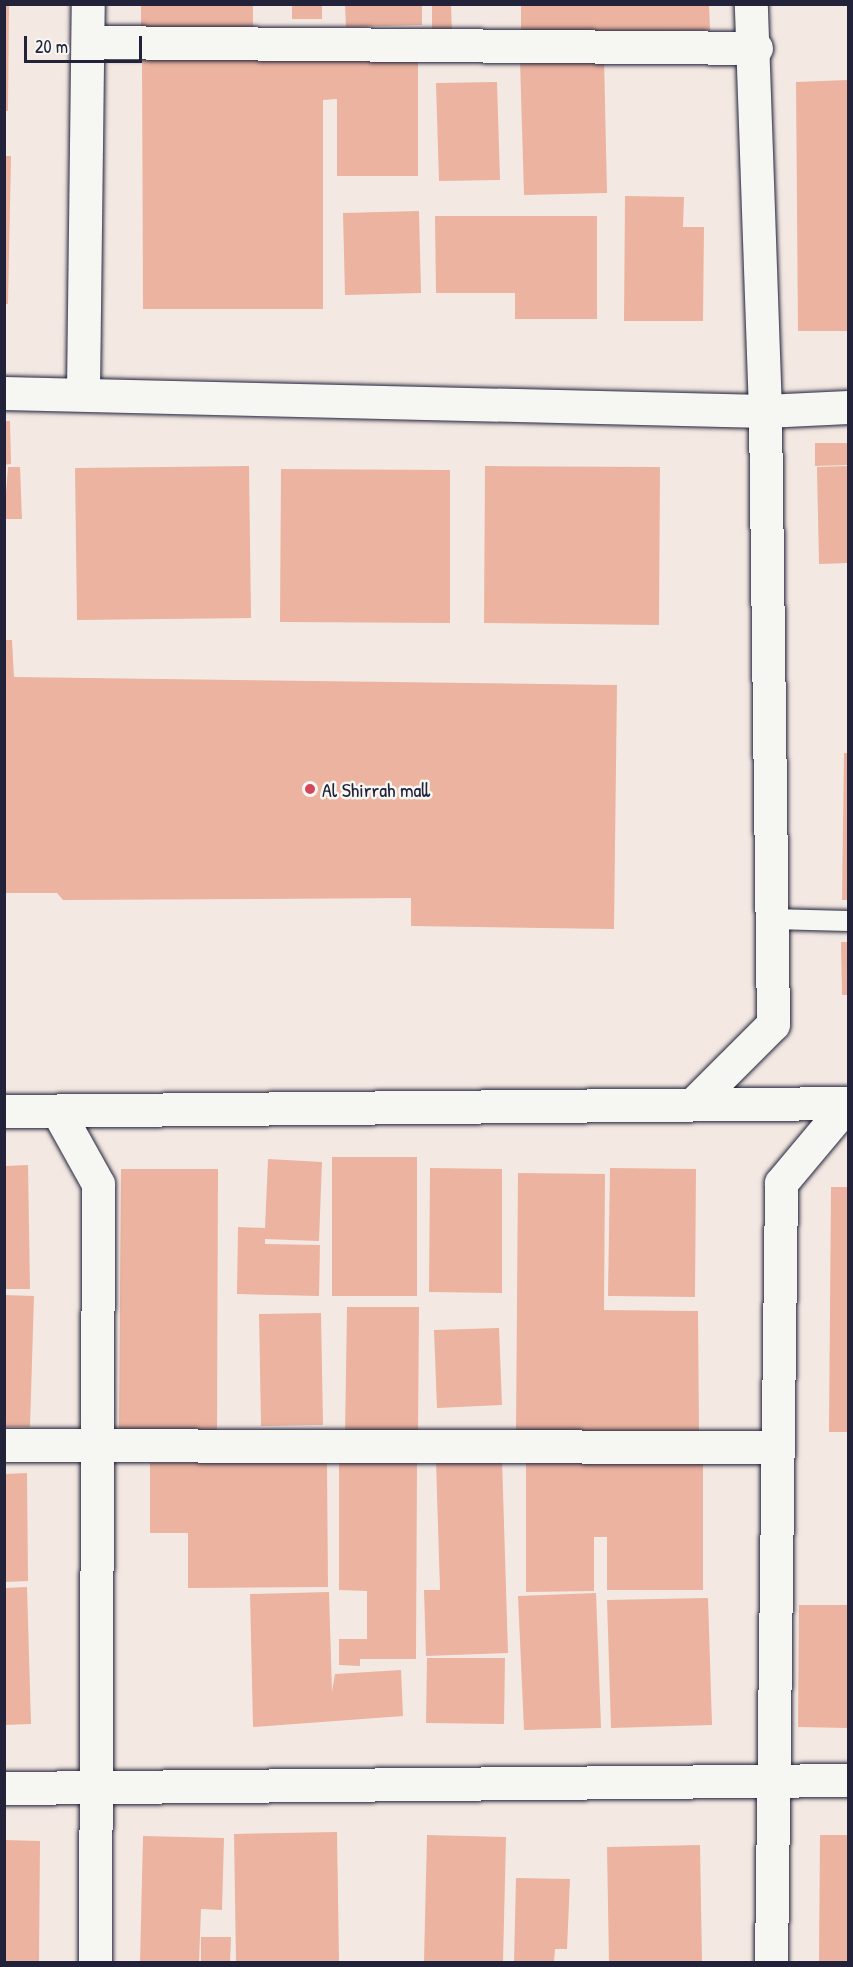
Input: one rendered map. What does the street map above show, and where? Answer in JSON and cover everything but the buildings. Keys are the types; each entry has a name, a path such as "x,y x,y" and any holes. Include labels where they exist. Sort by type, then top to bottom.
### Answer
{"street":[{"path":"83,391 88,4"},
{"path":"695,1102 773,1024 765,411 756,48 751,4"},
{"path":"88,42 756,48"},
{"path":"4,393 83,391 765,411 849,407"},
{"path":"4,1111 695,1102 848,1103"},
{"path":"771,1962 781,1183 848,1103"},
{"path":"58,1112 98,1184 93,1446 95,1962"},
{"path":"4,1445 777,1447"},
{"path":"4,1788 849,1780"}],"lane":[{"path":"772,919 849,921"}],"place":[{"name":"Al Shirrah mall","path":"310,789"}]}
